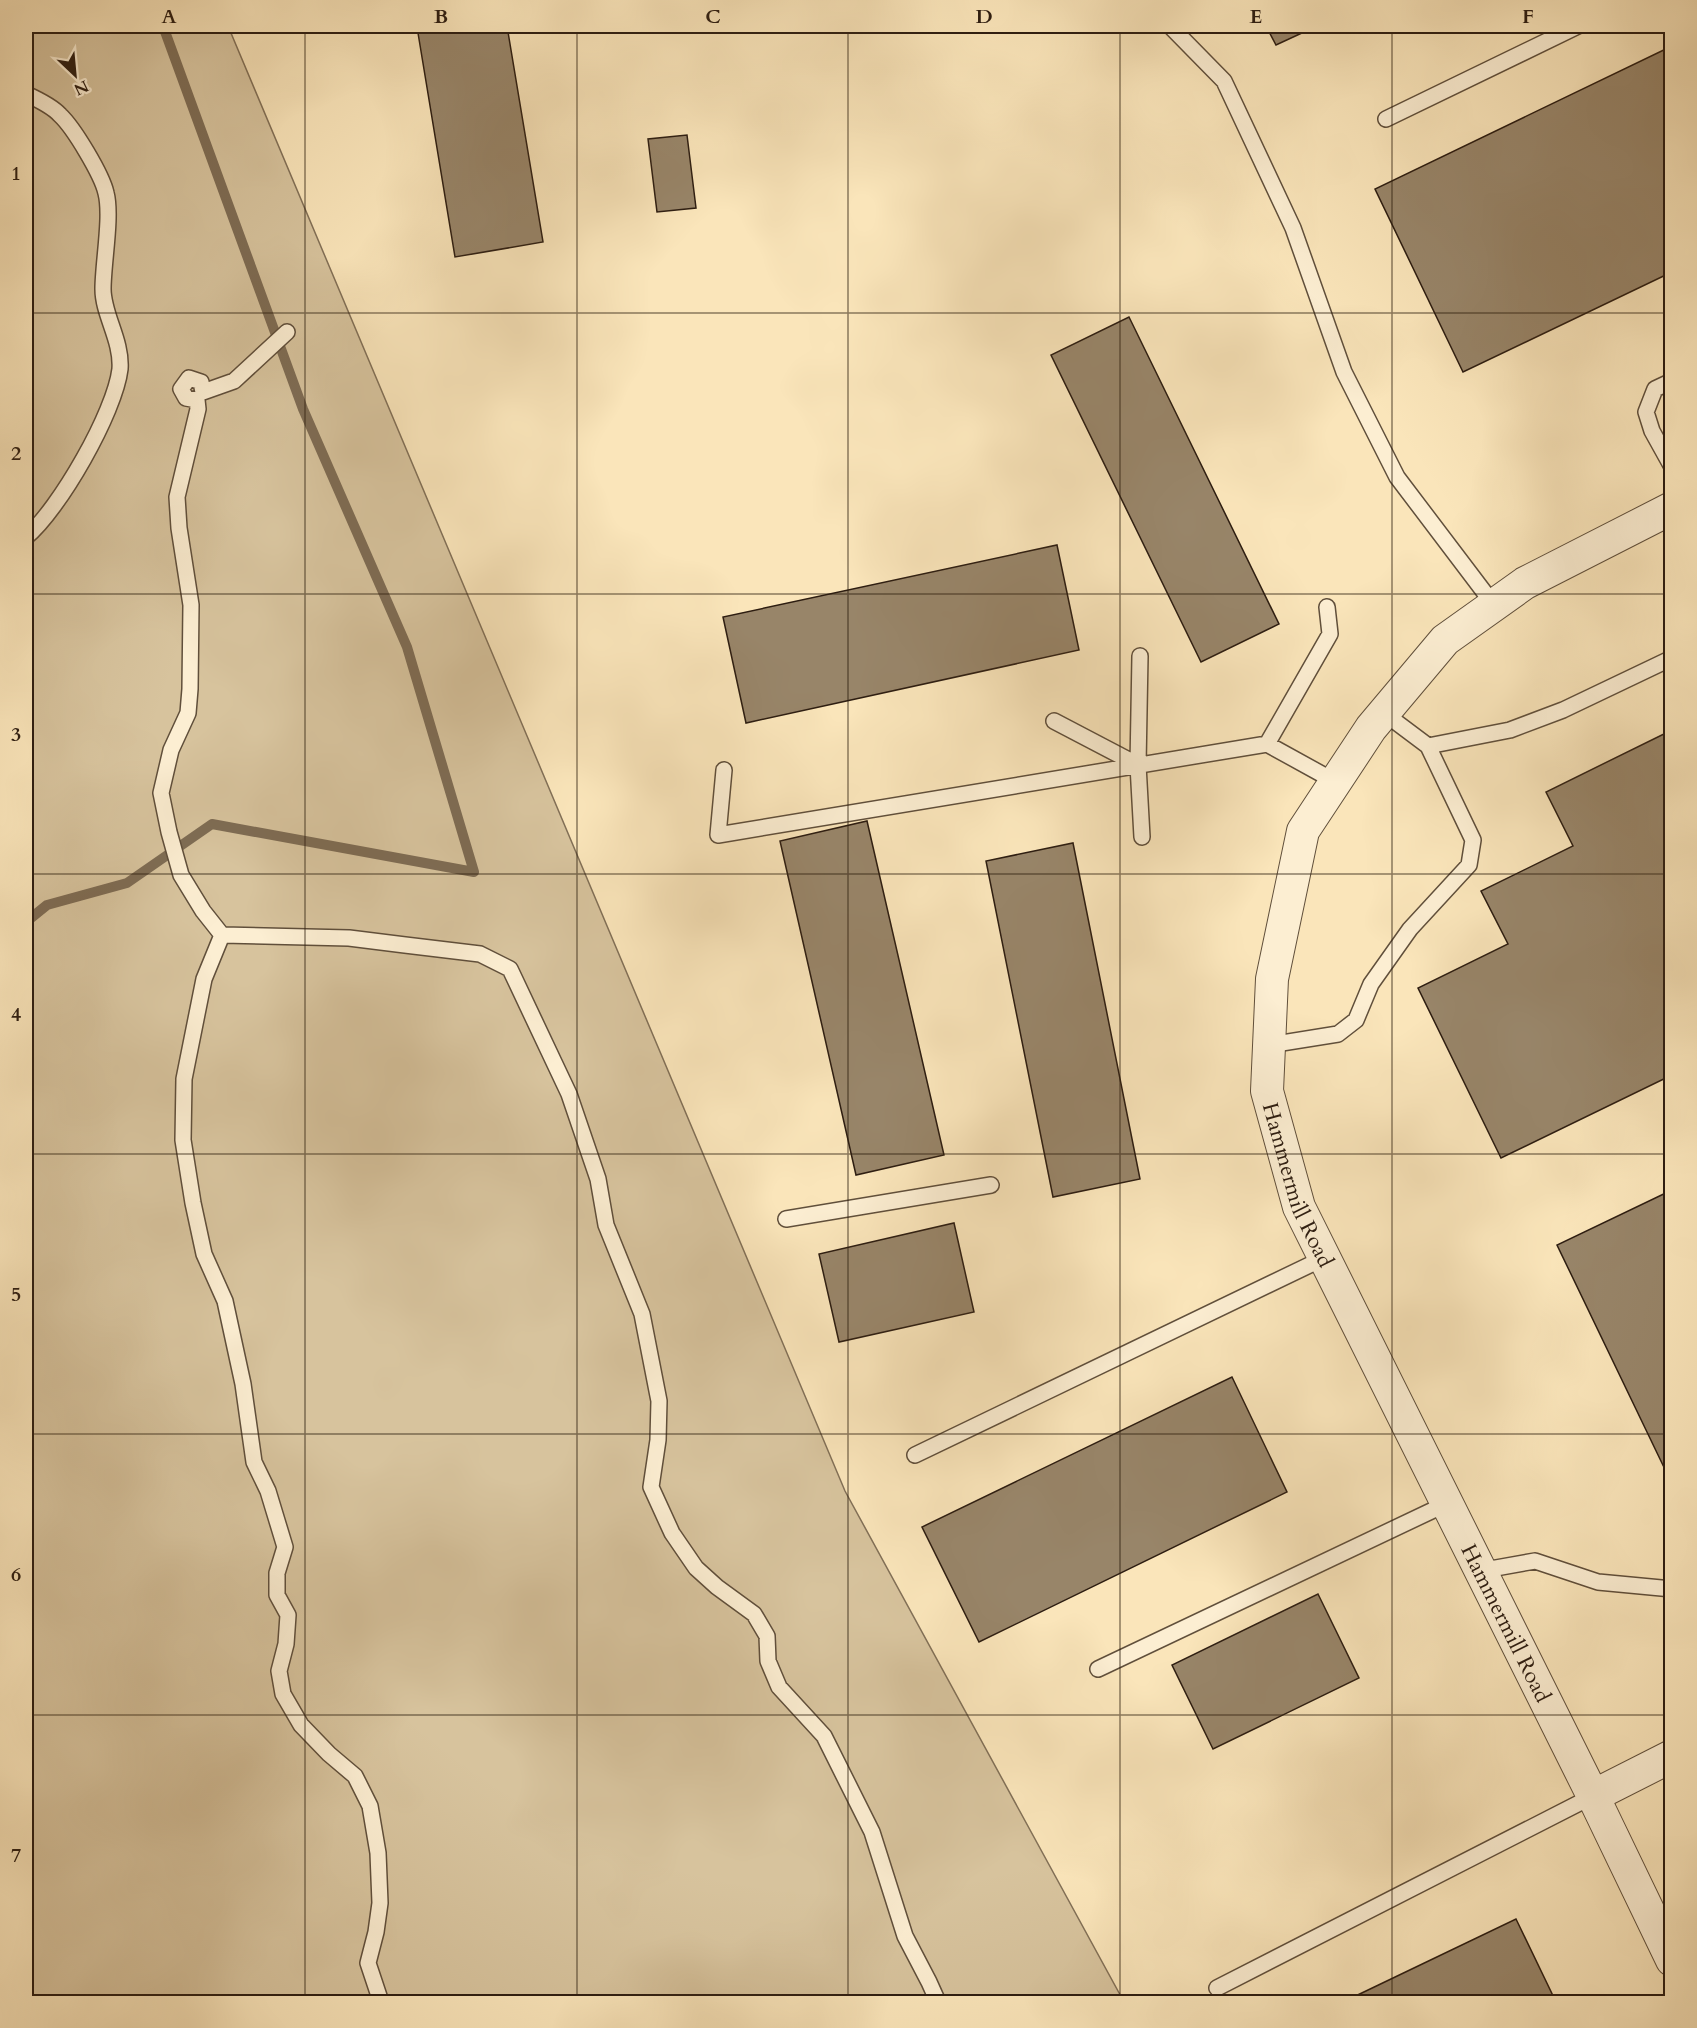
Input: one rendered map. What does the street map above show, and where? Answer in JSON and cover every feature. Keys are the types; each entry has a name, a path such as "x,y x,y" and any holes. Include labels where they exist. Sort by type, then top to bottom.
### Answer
{"street":[{"name":"Hammermill Road","path":"1671,508 1525,584 1445,640 1371,728 1303,831 1272,978 1267,1091 1299,1207 1593,1797 1671,1960"},
{"path":"1593,1797 1671,1756"}],"lane":[{"path":"1170,26 1224,81 1293,228 1344,372 1397,477 1494,605"},
{"path":"1386,119 1578,26"},
{"path":"26,94 60,115 95,168 106,194 103,292 118,342 120,368 111,402 95,438 57,500 26,537"},
{"path":"222,935 203,911 182,875 169,832 161,793 171,750 188,713 190,689 190,605 177,497 198,409 197,400 186,398 181,389 189,378 201,382 203,392 234,381 287,332"},
{"path":"1671,381 1655,389 1646,411 1652,430 1671,467"},
{"path":"1267,744 1330,634 1328,607"},
{"path":"1140,657 1138,765 1142,837"},
{"path":"1428,746 1510,730 1563,710 1671,658"},
{"path":"1269,1045 1338,1034 1356,1020 1371,984 1410,929 1469,865 1473,840 1428,746 1384,713"},
{"path":"1054,721 1138,765"},
{"path":"724,770 718,835 1267,744 1336,782"},
{"path":"222,935 204,979 184,1079 183,1140 204,1254 225,1301 243,1384 254,1462 268,1491 285,1547 277,1573 277,1595 288,1615 286,1644 279,1671 283,1694 301,1725 329,1754 355,1776 370,1806 378,1853 380,1903 368,1963 381,2002"},
{"path":"222,935 349,938 480,954 510,969 569,1094 598,1179 606,1225 642,1314 659,1401 658,1440 651,1487 672,1533 696,1569 754,1614 767,1636 768,1661 779,1687 824,1736 872,1832 905,1936 938,2002"},
{"path":"786,1219 991,1185"},
{"path":"915,1455 1324,1258"},
{"path":"1098,1669 1446,1504"},
{"path":"1479,1571 1535,1561 1598,1582 1671,1589"},
{"path":"1217,1988 1593,1797"}],"shaded area":[{"path":"26,26 228,26 845,1491 1124,2002 26,2002"}],"building":[{"path":"507,26 543,242 455,257 417,27"},
{"path":"1266,26 1317,26 1276,45"},
{"path":"1672,46 1672,272 1463,372 1375,189"},
{"path":"687,135 696,208 657,212 648,139"},
{"path":"1129,317 1279,624 1201,662 1051,355"},
{"path":"1057,545 1079,650 746,723 723,617"},
{"path":"1672,730 1672,1075 1501,1158 1418,988 1508,944 1481,891 1573,846 1546,792"},
{"path":"867,821 944,1155 856,1175 780,841"},
{"path":"1073,843 1140,1179 1053,1197 986,861"},
{"path":"1672,1190 1672,1484 1557,1245"},
{"path":"954,1223 974,1312 839,1342 819,1254"},
{"path":"1232,1377 1287,1492 979,1642 922,1527"},
{"path":"1318,1594 1359,1678 1213,1749 1172,1665"},
{"path":"1516,1919 1556,2002 1343,2002"}],"waterway":[{"path":"26,922 47,905 127,883 212,824 474,872 407,647 303,409 163,26"}]}
